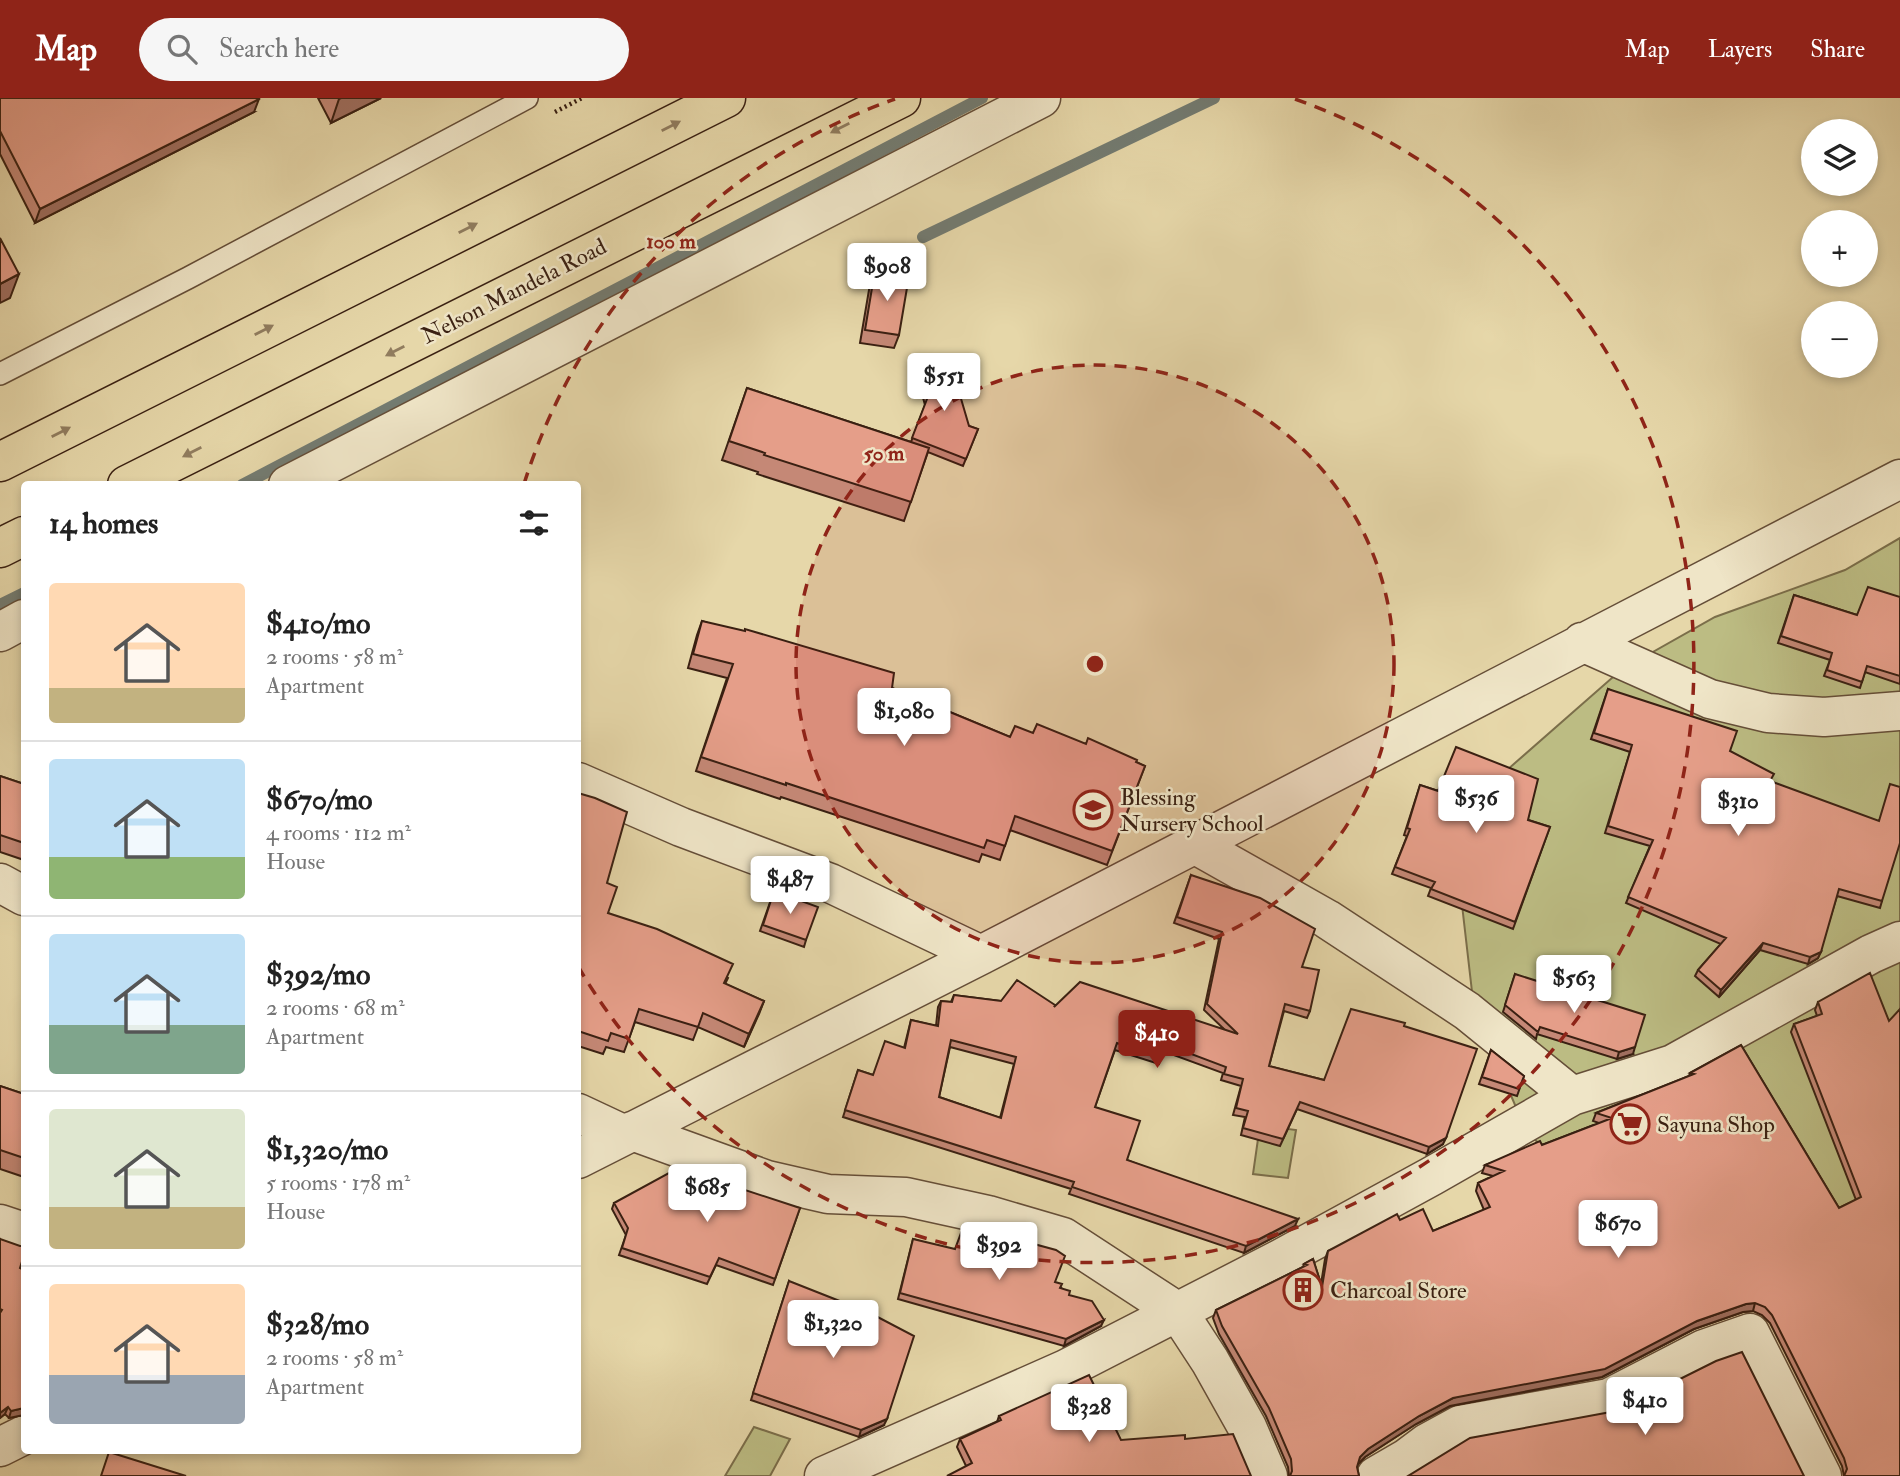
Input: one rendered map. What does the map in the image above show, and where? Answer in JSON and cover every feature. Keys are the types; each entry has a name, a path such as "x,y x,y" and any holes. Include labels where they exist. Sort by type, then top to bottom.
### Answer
{"main road":[{"path":"0,463 726,98"},
{"name":"Nelson Mandela Road","path":"135,481 901,98"},
{"path":"0,548 21,538"}],"street":[{"path":"296,481 1041,98"},
{"path":"581,1157 981,955 1900,479"},
{"path":"0,632 21,621"},
{"path":"1582,642 1710,699 1768,713 1824,717 1900,711"},
{"path":"581,783 681,827 830,883 981,955"},
{"path":"1194,844 1327,919 1437,991 1467,1011 1572,1096"},
{"path":"0,883 21,894"},
{"path":"824,1476 1066,1369 1432,1176 1572,1096 1673,1064 1871,954 1900,941"},
{"path":"581,1114 767,1180 828,1194 906,1197 988,1215 1063,1237 1178,1312 1241,1416 1268,1476"},
{"path":"0,1224 21,1231"},
{"path":"1376,1476 1460,1425 1609,1398 1704,1349 1750,1333 1822,1476"},
{"path":"0,1447 21,1436"}],"lane":[{"path":"0,374 188,278 527,98"}],"green space":[{"path":"1900,538 1900,1236 1593,1190 1527,1133 1474,1009 1458,870 1507,770 1621,670 1715,617 1845,570"},
{"path":"1260,1125 1296,1130 1288,1178 1253,1174"},
{"path":"754,1427 790,1439 770,1476 725,1476"}],"building":[{"path":"0,98 259,99 40,209 0,131"},
{"path":"0,238 19,274 0,284"},
{"path":"875,270 909,276 899,335 865,330"},
{"path":"950,361 969,426 978,429 966,459 912,438 927,399 919,370"},
{"path":"747,388 929,448 911,502 764,455 765,453 729,441"},
{"path":"1868,587 1900,597 1900,676 1867,666 1862,682 1827,670 1832,653 1781,636 1794,595 1857,615"},
{"path":"702,621 745,629 894,673 892,688 1010,737 1015,726 1033,733 1037,724 1086,744 1088,738 1137,760 1136,762 1145,766 1112,851 1015,816 1005,846 987,840 984,848 701,757 733,664 693,654"},
{"path":"1608,689 1737,731 1730,751 1774,774 1770,781 1879,821 1890,784 1900,787 1900,843 1882,901 1839,889 1821,952 1810,957 1763,943 1721,990 1698,970 1726,938 1628,897 1653,840 1608,826 1632,745 1594,733"},
{"path":"1456,747 1538,779 1528,820 1550,827 1515,922 1431,889 1435,882 1395,867 1410,829 1407,828 1420,785 1438,791"},
{"path":"0,776 21,783 21,842 0,835"},
{"path":"581,794 627,812 607,883 617,887 608,913 657,929 733,964 724,983 764,1001 749,1034 703,1013 698,1027 639,1009 629,1039 611,1033 608,1041 581,1032"},
{"path":"1191,875 1260,898 1315,929 1302,967 1319,970 1310,1011 1285,1004 1269,1066 1324,1080 1351,1009 1405,1023 1404,1026 1477,1049 1446,1138 1429,1147 1300,1102 1283,1139 1243,1128 1248,1111 1236,1108 1243,1079 1224,1074 1226,1067 1165,1044 1161,1057 1117,1043 1095,1107 1140,1121 1127,1160 1298,1219 1246,1246 1072,1187 1074,1182 845,1110 858,1070 873,1075 885,1041 905,1048 911,1020 938,1026 941,1001 952,1002 954,995 1001,1001 1017,980 1055,1005 1054,1007 1080,982 1238,1034 1207,1004 1222,932 1177,917","holes":["951,1040 1016,1057 1001,1118 939,1097"]},
{"path":"774,891 818,907 806,940 763,925"},
{"path":"1870,973 1889,1021 1900,1009 1900,1476 1844,1476 1847,1469 1844,1458 1772,1315 1765,1307 1755,1303 1697,1321 1605,1369 1453,1398 1368,1449 1360,1457 1357,1467 1359,1476 1290,1476 1291,1459 1269,1408 1222,1326 1216,1310 1307,1265 1304,1264 1313,1259 1322,1287 1328,1251 1397,1214 1400,1220 1423,1209 1433,1231 1490,1207 1478,1183 1504,1171 1485,1165 1540,1141 1542,1145 1612,1118 1596,1113 1694,1074 1690,1073 1741,1045 1839,1208 1861,1197 1794,1024 1822,1014 1818,1002"},
{"path":"1515,974 1645,1015 1635,1047 1619,1052 1540,1027 1538,1032 1505,1005"},
{"path":"1491,1050 1524,1076 1519,1089 1482,1077"},
{"path":"0,1086 21,1093 21,1157 0,1150"},
{"path":"678,1168 800,1208 775,1279 719,1258 710,1277 622,1248 628,1228 614,1203"},
{"path":"964,1225 1056,1250 1065,1256 1055,1282 1062,1284 1060,1288 1070,1291 1069,1295 1092,1301 1104,1320 1066,1339 900,1293 913,1239 955,1249"},
{"path":"0,1239 21,1246 21,1409 11,1411 8,1407 0,1413 2,1310"},
{"path":"789,1281 870,1313 914,1336 887,1419 861,1430 753,1393"},
{"path":"1742,1352 1804,1476 1408,1476 1470,1438 1616,1411 1716,1361"},
{"path":"1089,1375 1121,1440 1185,1435 1185,1439 1233,1434 1251,1476 947,1476 972,1463 960,1439 1001,1420 999,1416"},
{"path":"108,1454 115,1454 186,1476 101,1476"}],"waterway":[{"path":"250,481 982,98"},
{"path":"923,237 1214,98"},
{"path":"0,605 21,594"}],"place":[{"name":"Blessing Nursery School","path":"1093,810"},
{"name":"Sayuna Shop","path":"1630,1124"},
{"name":"Charcoal Store","path":"1303,1290"}]}
